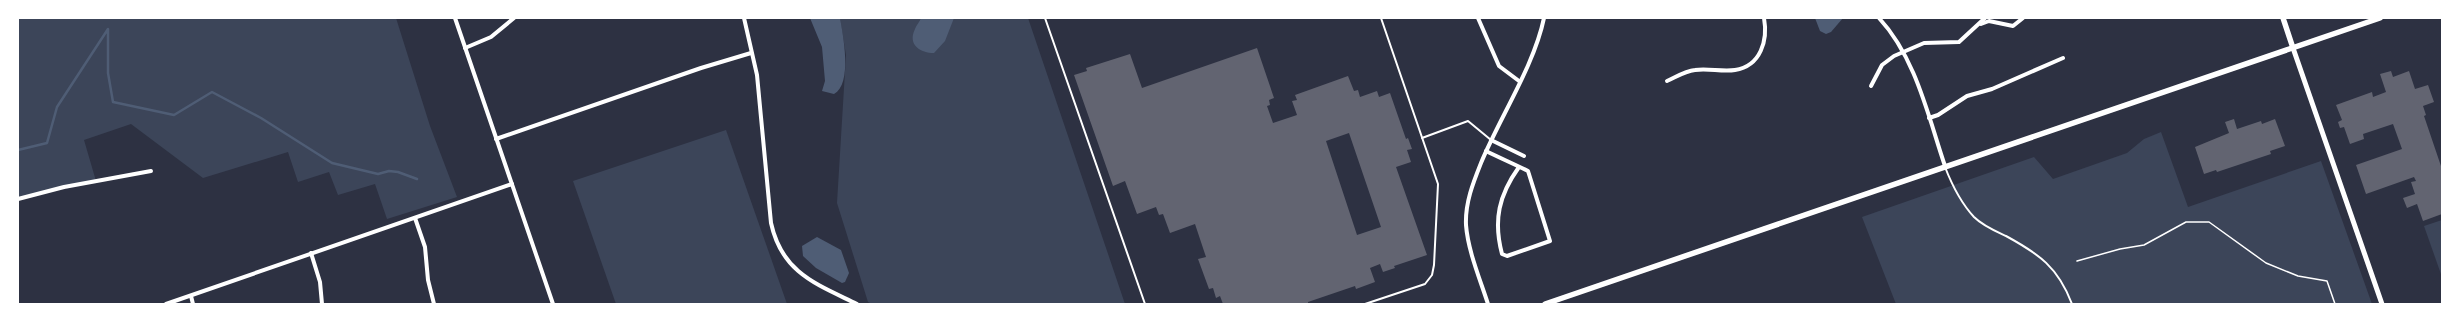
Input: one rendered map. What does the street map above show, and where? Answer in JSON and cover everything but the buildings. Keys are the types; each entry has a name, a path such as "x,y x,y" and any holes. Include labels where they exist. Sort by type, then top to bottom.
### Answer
{"main road":[{"path":"2283,18 2293,48"},
{"path":"1546,304 2380,18"}],"street":[{"path":"455,18 553,304"},
{"path":"465,48 491,37 514,18"},
{"path":"744,18 758,83 771,224 776,243 786,260 799,274 857,304"},
{"path":"1478,18 1499,66 1519,81"},
{"path":"1488,304 1470,247 1466,221 1470,193 1486,151 1535,47 1544,18"},
{"path":"1667,81 1695,70 1736,70 1746,66 1756,58 1763,48 1766,34 1764,18"},
{"path":"1879,18 1904,52 1945,166"},
{"path":"1871,86 1884,63 1904,52 1928,42 1949,44 1958,42 1979,25 1984,18"},
{"path":"1979,25 1989,22 2013,26 2024,18"},
{"path":"2293,48 2382,304"},
{"path":"496,139 701,68 751,53"},
{"path":"1929,118 1938,115 1966,96 1992,89 2063,58"},
{"path":"1491,140 1524,156"},
{"path":"1486,151 1528,171 1550,241 1507,256 1502,254 1498,239 1497,217 1502,194 1519,167"},
{"path":"18,199 64,187 151,171"},
{"path":"166,304 512,184"},
{"path":"415,218 425,247 428,280 434,304"},
{"path":"311,253 320,282 322,304"},
{"path":"191,296 194,304"}],"lane":[{"path":"1045,18 1145,304"},
{"path":"1365,304 1425,284 1432,275 1438,184 1381,18"},
{"path":"1422,138 1468,121 1491,140"},
{"path":"1945,166 1965,206 1975,218 1987,227 2034,251 2044,259 2061,281 2072,304"}],"path":[{"path":"2077,261 2120,249 2144,245 2186,222 2209,222 2266,263 2298,276 2327,281 2335,304"}],"shaded area":[{"path":"18,18 396,18 430,126 457,197 387,219 375,184 338,195 329,172 298,182 288,152 203,178 131,124 84,140 96,181 18,199"},
{"path":"810,18 840,18 844,47 845,70 840,89 834,94 822,91 825,81 822,47"},
{"path":"840,18 1028,18 1125,304 872,304 868,302 837,203 846,55"},
{"path":"921,18 954,18 945,41 934,53 924,52 914,44 913,35"},
{"path":"1815,18 1843,18 1831,32 1826,34 1820,31"},
{"path":"726,130 787,304 616,304 573,181"},
{"path":"2161,132 2188,207 2321,161 2372,304 1896,304 1862,217 2034,157 2053,179 2127,153 2144,139"},
{"path":"2442,220 2442,277 2424,226"},
{"path":"817,237 841,250 849,273 845,282 842,283 816,268 803,256 802,246"}],"waterway":[{"path":"18,150 47,143 57,107 108,29 108,73 113,102 174,115 212,92 261,118 332,163 378,174 389,171 398,172 417,179"}]}
